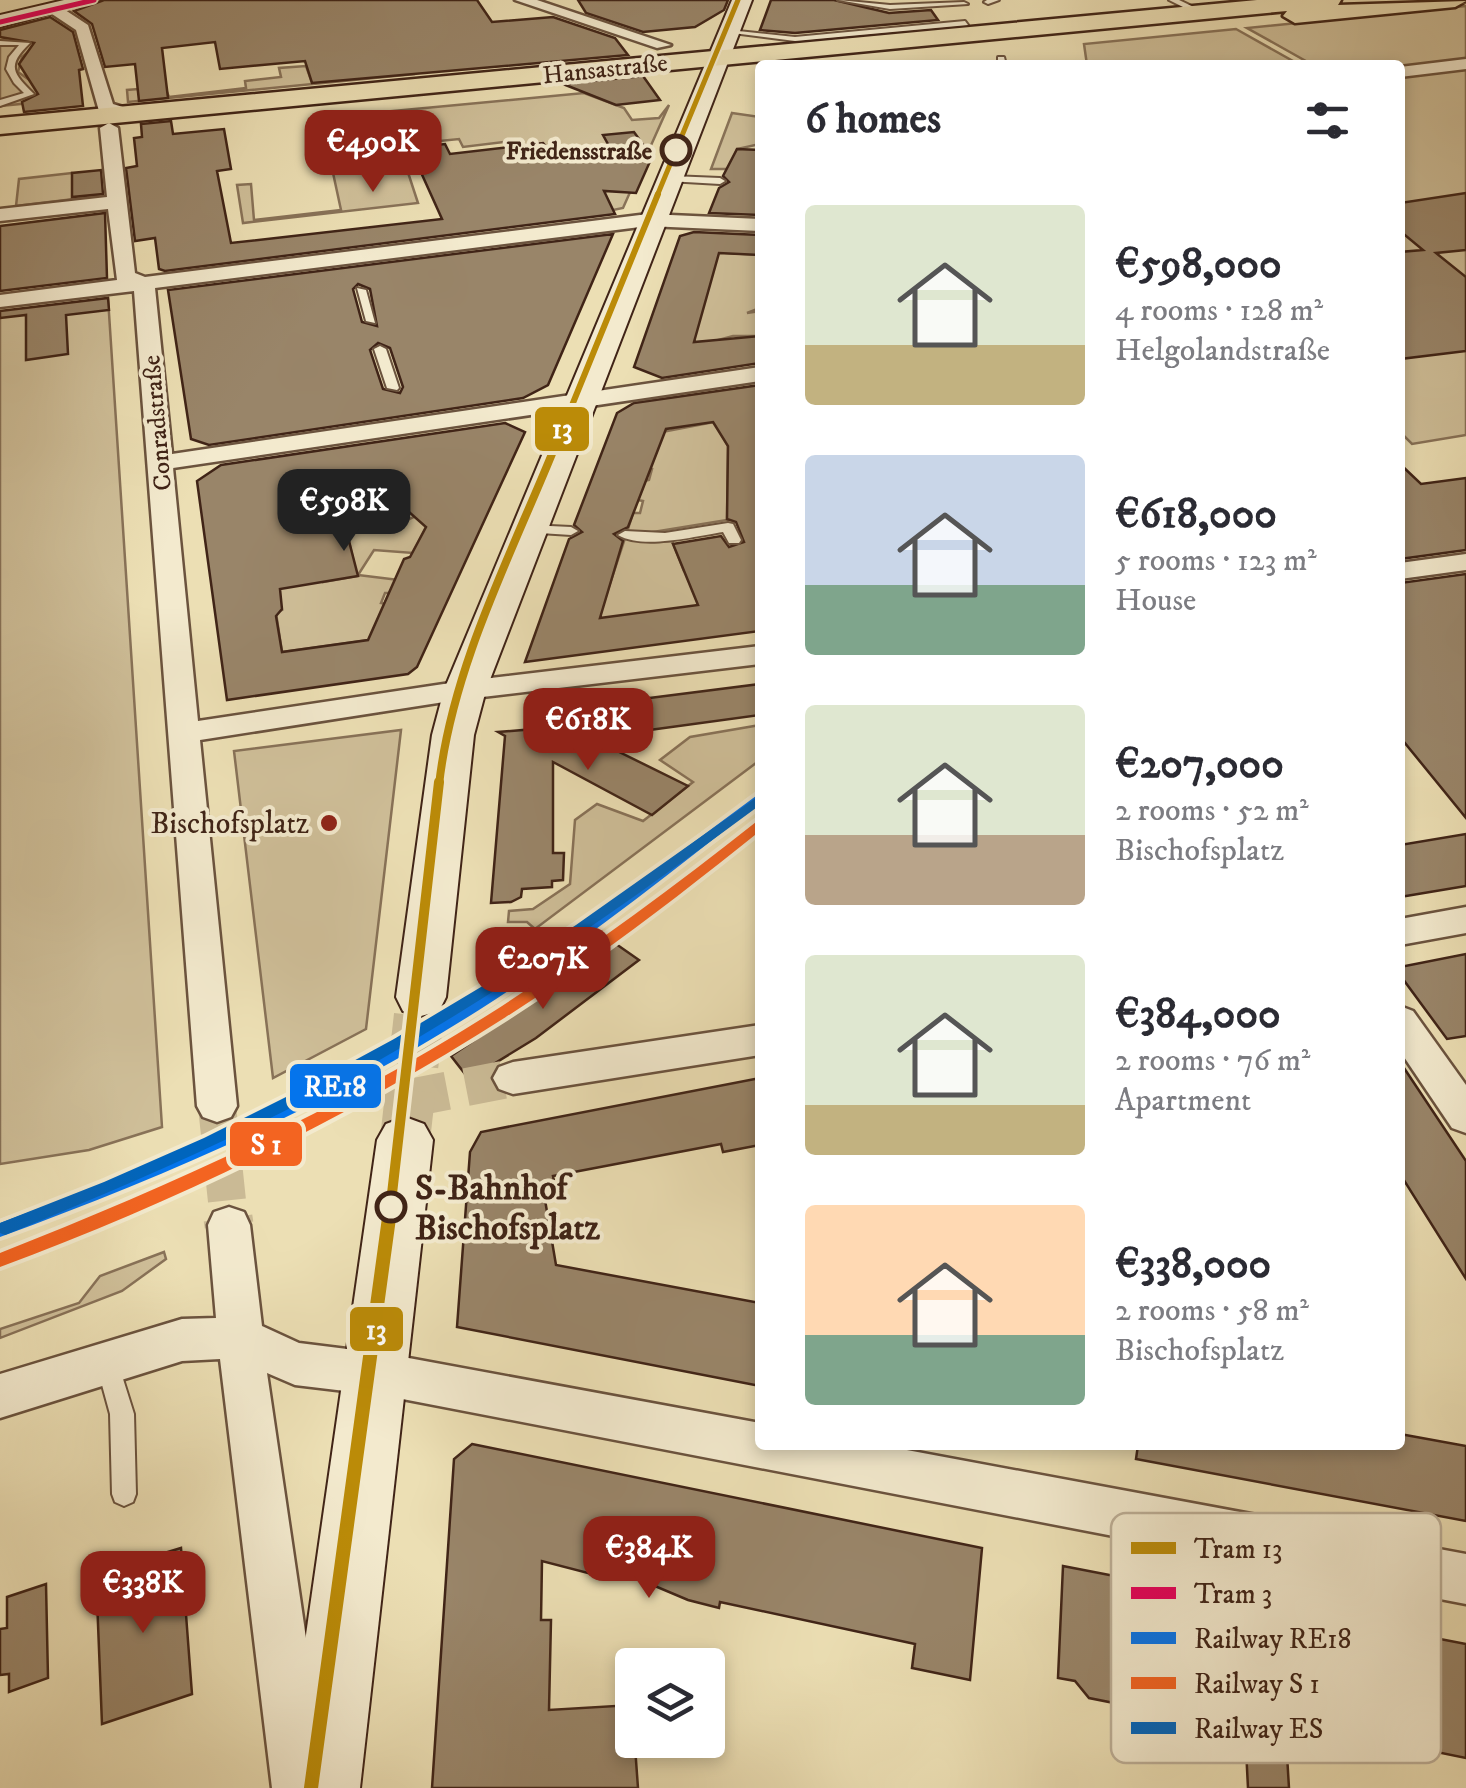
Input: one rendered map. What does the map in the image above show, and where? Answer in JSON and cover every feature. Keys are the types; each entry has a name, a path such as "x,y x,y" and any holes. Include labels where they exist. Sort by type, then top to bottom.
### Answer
{"main road":[{"path":"0,21 90,0"},
{"path":"422,997 453,735 465,690 742,0"},
{"name":"Hansastraße","path":"0,138 118,121 971,27 1330,0"},
{"path":"822,60 1456,0"},
{"name":"Hansastraße","path":"721,53 755,64"},
{"name":"Hansastraße","path":"0,126 118,121"},
{"path":"322,1788 405,1140"}],"street":[{"path":"522,0 662,45"},
{"path":"54,8 83,28 105,107 118,121"},
{"path":"1405,71 1466,64"},
{"name":"Conradstraße","path":"118,121 115,202 125,278 144,283 184,732"},
{"path":"0,215 115,202"},
{"path":"0,301 352,264 654,220 755,224"},
{"path":"159,463 403,419 581,400 755,375"},
{"path":"1405,570 1466,562"},
{"path":"217,1106 184,732 465,690 755,657"},
{"path":"1405,931 1466,920"},
{"path":"1405,1028 1466,1118"},
{"path":"513,1078 755,1041"},
{"path":"230,1226 238,1338 300,1788"},
{"path":"0,1396 182,1340 238,1338 294,1364 378,1374 755,1445"},
{"path":"781,1450 1116,1513"},
{"path":"1441,1574 1466,1579"}],"lane":[{"path":"842,0 890,7 964,4"},
{"path":"1173,0 1198,11"},
{"path":"941,6 971,27"},
{"path":"0,43 26,44 9,59 7,70 12,81 30,94 0,102"},
{"path":"671,179 720,181"},
{"path":"361,290 371,322"},
{"path":"380,349 393,388"},
{"path":"626,534 664,537 728,527 734,540"},
{"path":"529,529 572,532"},
{"path":"107,1363 122,1414 124,1494"}],"shaded area":[{"path":"1466,6 1466,61 1405,69 1405,60 1304,60 1247,28"},
{"path":"1236,29 1291,60 1086,60 1084,44"},
{"path":"35,33 38,44 22,57 18,72 51,95 51,101 0,106 0,40"},
{"path":"306,66 312,83 415,74 128,102 127,90 138,89 139,95 167,92 169,97 246,88 245,81 281,77 279,68"},
{"path":"1466,66 1466,435 1412,444 1405,437 1405,74"},
{"path":"584,93 624,108 632,120 659,118 669,105 623,208 584,216 545,180 520,140 463,147 459,139 399,145 418,203 243,223 237,185 251,184 254,220 341,210 322,122 308,119"},
{"path":"732,113 755,116 755,145 737,149 730,169 711,169"},
{"path":"72,173 99,189 99,196 16,206 19,179"},
{"path":"710,252 755,255 755,310 747,313 755,312 755,336 733,336 689,348"},
{"path":"108,298 162,1127 89,1150 0,1164 0,313"},
{"path":"714,422 728,446 727,520 647,533 627,532 633,513 640,513 643,501 638,500 644,481 649,480 652,469 647,468 662,432"},
{"path":"280,489 298,508 323,582 357,576 347,533 391,527 425,512 426,527 413,553 374,550 358,575 399,580 392,593 385,593 381,603 387,604 369,640 282,652 276,613 282,610 278,601"},
{"path":"625,538 672,541 684,571 755,596 590,623 605,599"},
{"path":"755,726 755,764 535,929 527,922 508,922 509,911 533,909 570,884 575,820 597,804 643,821 693,782 660,760 690,737"},
{"path":"401,730 366,1029 273,1078 234,751"},
{"path":"164,1252 166,1259 122,1291 0,1338 0,1329 79,1303 100,1276"}],"building":[{"path":"104,0 477,0 492,22 553,17 615,38 628,55 312,83 305,61 220,69 215,42 162,48 168,98 139,101 135,64 105,67 92,24 74,11"},
{"path":"578,0 728,0 724,10 695,27 643,32 586,13"},
{"path":"771,0 834,0 889,13 931,10 938,20 795,33 760,30"},
{"path":"50,17 73,32 83,69 79,70 83,106 24,112 22,102 38,94 19,64 34,43 0,37 0,30"},
{"path":"643,76 660,100 616,105 563,84"},
{"path":"171,121 173,134 224,129 231,169 217,171 231,243 442,219 410,148 445,144 450,154 543,143 551,152 609,146 603,135 634,132 652,157 636,193 604,191 615,214 165,271 159,269 155,238 135,241 126,168 137,166 134,138 142,137 141,124"},
{"path":"737,149 755,150 755,215 709,213 719,188 729,182 723,176"},
{"path":"101,170 103,194 72,197 72,173"},
{"path":"1466,193 1466,250 1436,253 1466,277 1466,351 1405,358 1405,252 1423,250 1405,235 1405,202"},
{"path":"105,213 107,278 0,291 0,226"},
{"path":"694,232 755,235 755,255 719,253 694,342 755,336 755,364 662,378 634,367 680,236"},
{"path":"613,234 548,385 523,398 209,445 191,439 168,290","holes":["358,284 370,289 377,326 362,322 353,289","378,343 390,348 403,387 400,393 383,389 370,350"]},
{"path":"108,298 109,310 66,315 68,354 26,360 26,315 0,318 0,311"},
{"path":"755,386 755,632 525,662 569,539 582,532 574,525 617,413 634,403","holes":["713,422 728,446 727,519 736,522 744,542 729,547 721,536 673,544 698,605 600,618 623,541 614,534 628,527 666,429"]},
{"path":"505,423 525,432 417,667 408,674 227,700 197,481 221,465","holes":["400,504 426,527 410,557 404,559 368,640 282,652 276,616 282,609 280,589 358,576 342,514"]},
{"path":"1405,469 1421,484 1466,478 1466,550 1405,558"},
{"path":"1466,574 1466,818 1405,743 1405,582"},
{"path":"755,685 755,716 591,738 688,786 652,815 553,762 553,853 564,853 563,880 552,881 552,887 522,889 521,897 511,902 491,903 505,736 498,732 534,729 531,713"},
{"path":"1466,834 1466,886 1405,896 1405,844"},
{"path":"616,944 639,960 536,1038 469,1079 451,1056"},
{"path":"1466,954 1466,1036 1447,1039 1405,982 1405,966"},
{"path":"1405,1070 1466,1161 1466,1279 1405,1182"},
{"path":"755,1079 755,1146 723,1152 721,1144 553,1176 555,1186 543,1188 556,1265 755,1302 755,1385 457,1327 470,1152 481,1132"},
{"path":"1405,1435 1466,1446 1466,1521 1441,1516 1441,1513 1423,1513 1136,1459 1137,1450 1405,1450"},
{"path":"472,1444 982,1548 970,1680 912,1668 915,1644 720,1602 719,1608 688,1600 650,1584 654,1566 611,1579 542,1561 541,1620 551,1620 549,1710 615,1706 615,1758 636,1758 638,1788 432,1788 454,1459"},
{"path":"181,1548 192,1694 102,1724 96,1574"},
{"path":"1063,1566 1111,1575 1111,1702 1089,1698 1075,1681 1058,1678"},
{"path":"46,1584 48,1678 9,1692 9,1674 0,1675 0,1629 7,1628 7,1597"},
{"path":"1441,1639 1466,1644 1466,1758 1441,1753"},
{"path":"1247,1763 1288,1763 1289,1788 1248,1788"}],"tunnel":[{"path":"405,1140 421,997"},
{"path":"410,1098 513,1078"},
{"path":"217,1106 229,1220"},
{"path":"228,1218 229,1225"}],"tram line":[{"name":"3","path":"0,22 94,0"},
{"name":"13","path":"311,1788 379,1310 444,738 457,691 521,529 738,0"}],"rail line":[{"name":"RE18","path":"0,1230 222,1141 382,1061 477,1005 560,949 755,801"},
{"name":"ES","path":"5,1228 209,1142 399,1042 581,928 755,803"}],"transit line":[{"path":"0,1260 203,1175 398,1074 585,958 755,829"}],"place":[{"name":"Friedensstraße","path":"676,150"},
{"name":"Bischofsplatz","path":"329,823"},
{"name":"S-Bahnhof Bischofsplatz","path":"391,1207"}]}
